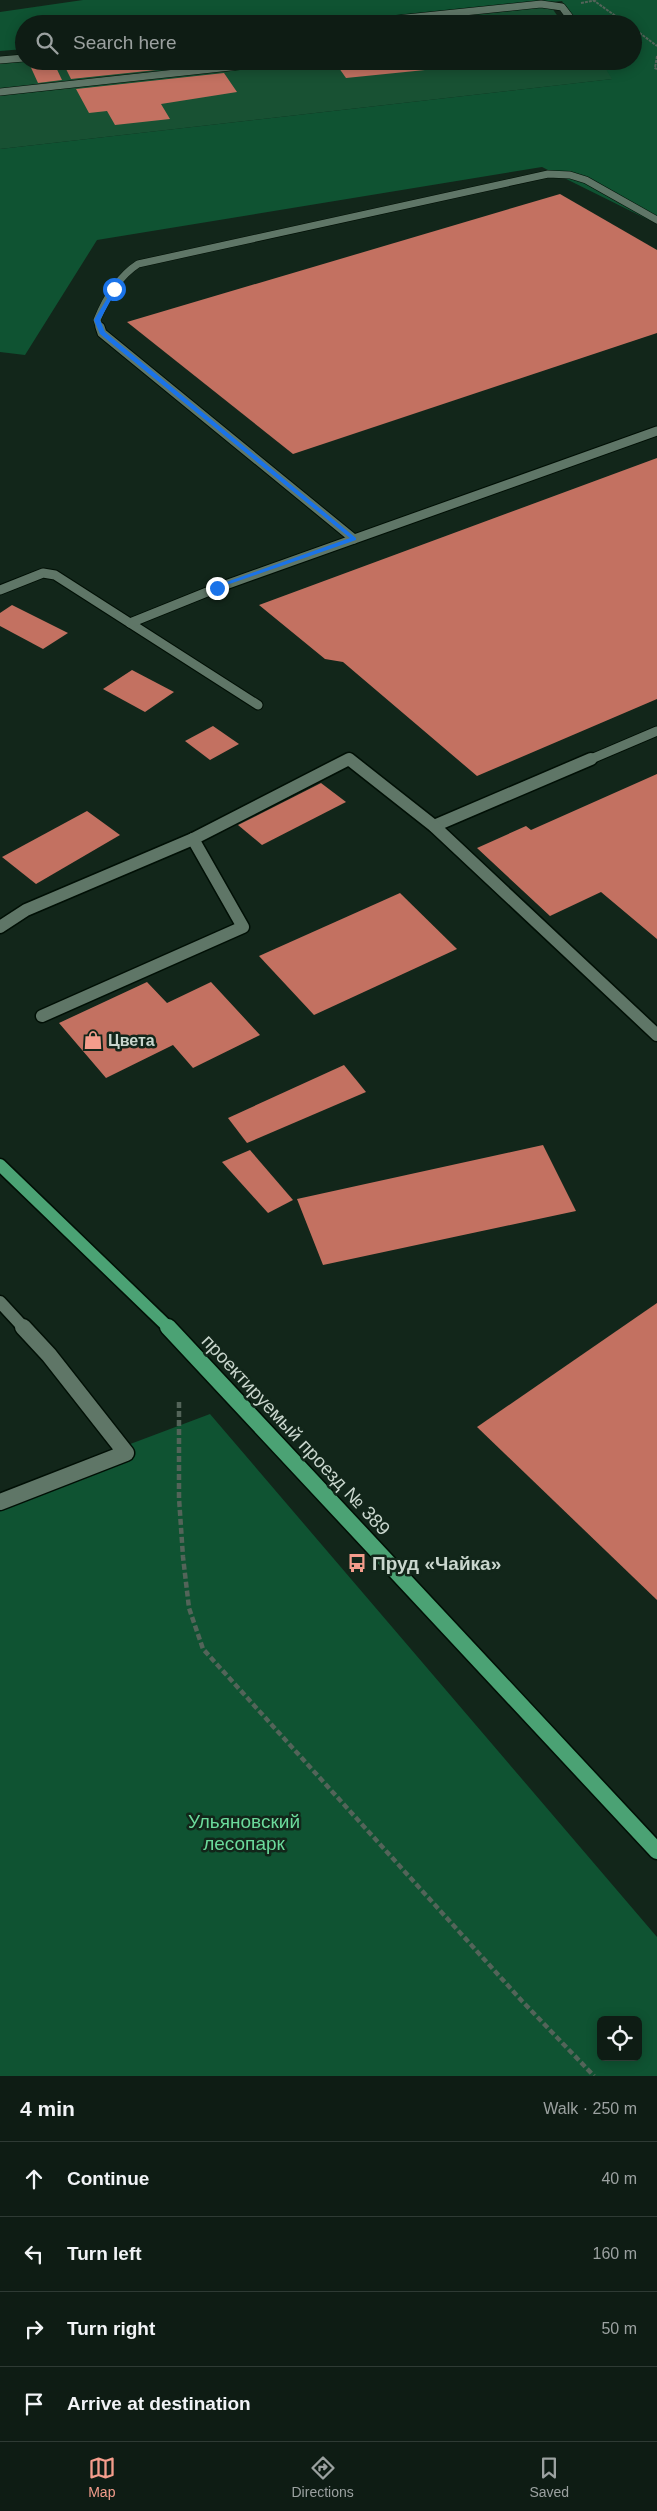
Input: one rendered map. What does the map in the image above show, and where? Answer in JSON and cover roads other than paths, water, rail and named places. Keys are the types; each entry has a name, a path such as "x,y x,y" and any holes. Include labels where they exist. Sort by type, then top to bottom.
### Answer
{"main road":[{"name":"проектируемый проезд № 389","path":"0,1165 150,1308 657,1851"}],"street":[{"path":"435,15 541,4 562,7 568,15"},
{"path":"0,60 15,59"},
{"path":"0,92 204,70"},
{"path":"354,539 102,333 97,320 127,270 138,264 548,174 570,175 586,180 657,220"},
{"path":"130,623 217,588 657,431"},
{"path":"0,590 43,573 56,575 258,705"},
{"path":"434,826 657,731"},
{"path":"0,927 26,910 193,839 349,759 434,826 657,1035"},
{"path":"42,1016 243,927 193,839"},
{"path":"0,1302 49,1355 126,1453 0,1502"}],"place":[{"name":"Цвета","path":"93,1040"},
{"name":"Пруд «Чайка»","path":"357,1563"}],"park label":[{"name":"Ульяновский лесопарк","path":"244,1832"}]}
